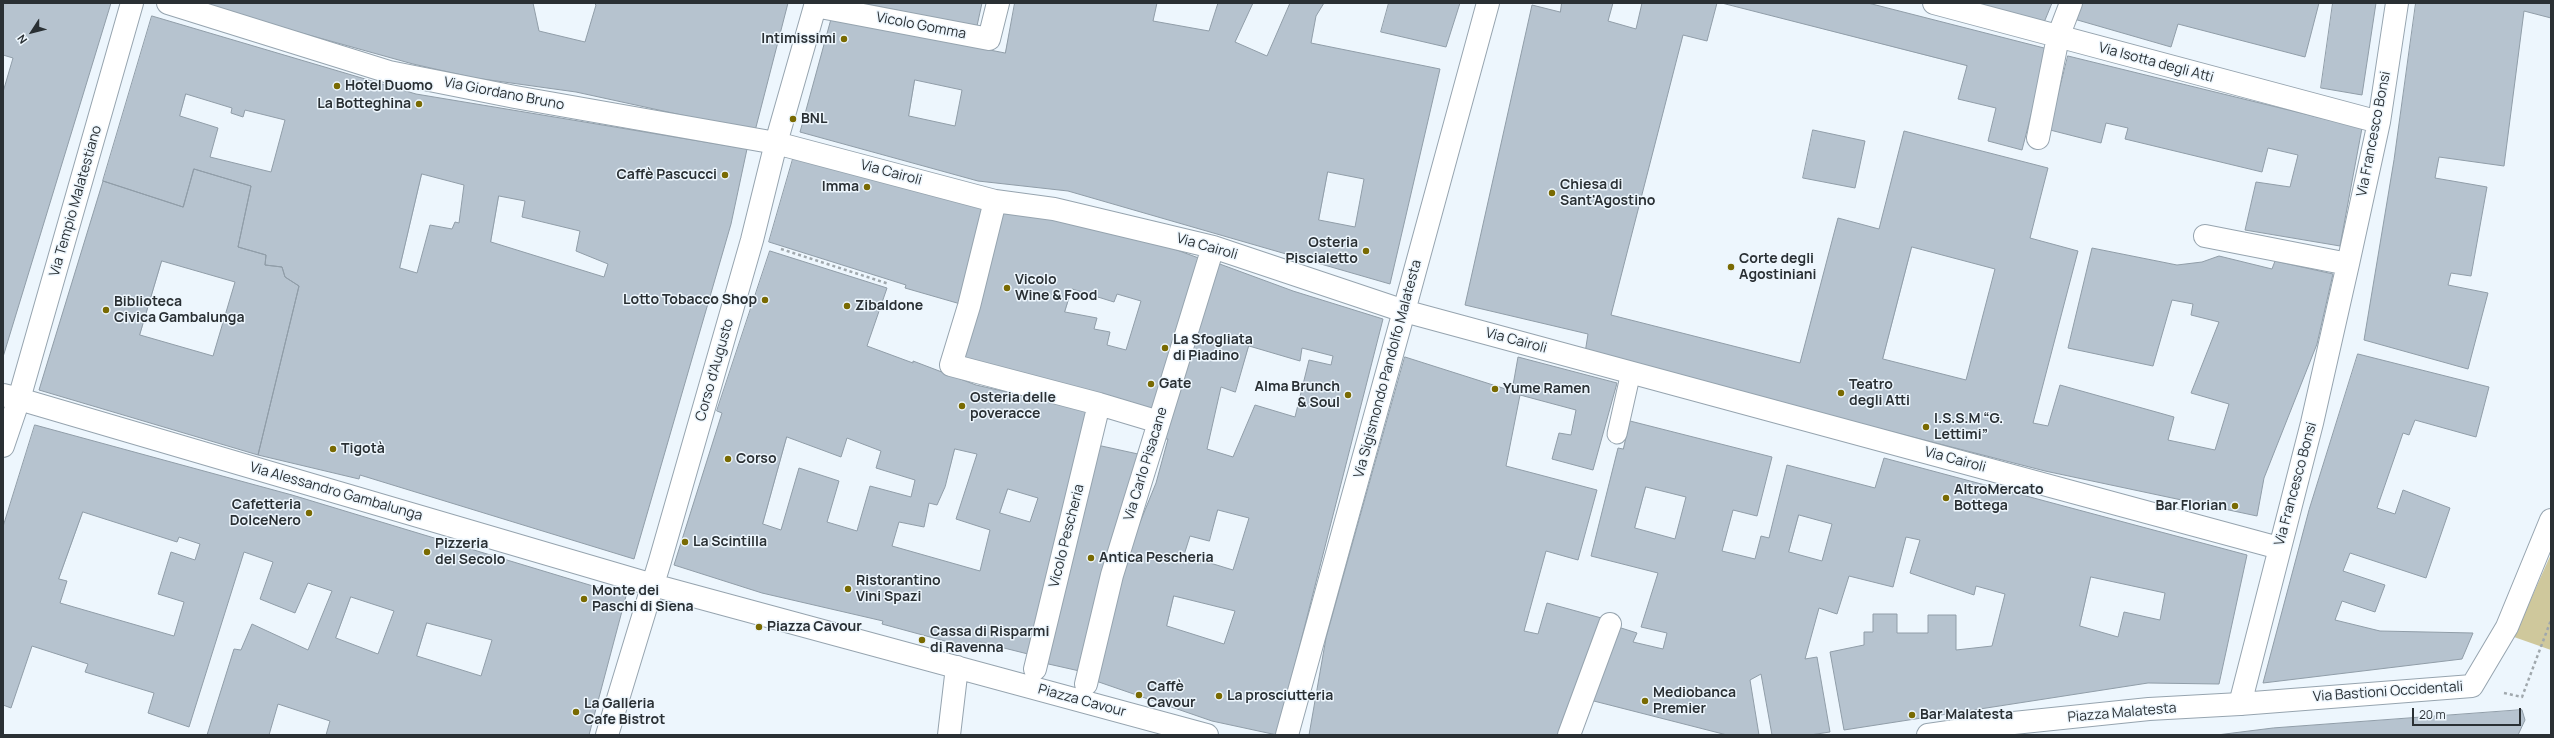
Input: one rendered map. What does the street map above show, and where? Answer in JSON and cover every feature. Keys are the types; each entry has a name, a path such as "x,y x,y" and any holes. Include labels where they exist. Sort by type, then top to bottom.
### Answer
{"street":[{"name":"Via Tempio Malatestiano","path":"3,446 11,397 132,3"},
{"name":"Via Giordano Bruno","path":"168,3 389,72 515,97 776,143"},
{"name":"Vicolo Gomma","path":"816,5 989,39 998,3"},
{"name":"Via Sigismondo Pandolfo Malatesta","path":"1287,735 1488,3"},
{"name":"Via Isotta degli Atti","path":"1934,3 2379,122"},
{"path":"2038,138 2058,37 2071,3"},
{"name":"Via Francesco Bonsi","path":"2240,704 2312,423 2348,264 2379,122 2397,3"},
{"name":"Corso d'Augusto","path":"607,735 653,585 752,240 776,143 816,5"},
{"name":"Via Cairoli","path":"776,143 995,201 1054,209 1213,247 1404,311 2279,548"},
{"path":"995,201 970,306 951,365 1099,404 1159,422"},
{"path":"2205,236 2348,264"},
{"name":"Via Carlo Pisacane","path":"1086,684 1112,575 1213,247"},
{"name":"Via Alessandro Gambalunga","path":"11,397 653,585"},
{"name":"Vicolo Pescheria","path":"1035,669 1099,404"},
{"name":"Via Bastioni Occidentali","path":"2240,704 2472,686 2506,627 2551,520"},
{"name":"Piazza Cavour","path":"653,585 1207,735"},
{"path":"1568,735 1610,624"},
{"path":"949,735 957,667"},
{"name":"Piazza Malatesta","path":"1928,735 2003,729 2149,709 2240,704"}],"lane":[{"path":"1617,434 1632,372"}],"path":[{"path":"752,240 889,284"},
{"path":"2472,686 2522,696 2551,620"}],"shaded area":[{"path":"2551,554 2551,650 2514,637"}],"building":[{"path":"3,3 111,3 3,357 3,92 13,58 3,55"},
{"path":"202,3 533,3 539,31 585,42 596,5 594,3 788,3 755,131 576,92 475,78 413,64 244,17"},
{"path":"861,3 982,3 977,26"},
{"path":"1015,3 1157,3 1153,21 1209,31 1218,3 1253,3 1235,42 1267,56 1290,3 1324,3 1316,16 1311,43 1440,69 1390,284 1068,191 978,181 800,132 831,19 1005,53","holes":["915,80 962,90 955,126 909,116","1328,172 1364,179 1355,227 1319,220"]},
{"path":"1389,3 1460,3 1446,47 1381,32"},
{"path":"1562,3 1613,3 1608,21 1636,29 1642,3 1717,3 1707,41 1683,35 1611,315 1800,363 1838,218 1879,229 1904,131 2048,168 2030,238 2078,251 2033,423 2048,426 2060,385 2174,417 2168,440 2215,450 2229,404 2191,393 2219,322 2191,315 2193,304 2172,300 2153,366 2068,348 2092,248 2177,265 2202,262 2219,256 2272,269 2275,261 2333,274 2317,344 2264,478 2257,516 2045,471 1585,353 1588,334 1465,305 1532,5 1560,12","holes":["1912,247 1995,269 1966,380 1883,359"]},
{"path":"1722,3 1868,3 2048,49 2022,150 1988,141 1996,108 1958,99 1967,66"},
{"path":"1966,3 2052,3 2043,25"},
{"path":"2080,3 2319,3 2305,57 2178,24 2171,47 2074,19"},
{"path":"2333,3 2376,3 2362,95 2321,88"},
{"path":"2416,3 2551,3 2551,18 2524,11 2504,166 2439,157 2435,178 2487,187 2471,276 2451,273 2448,285 2488,293 2468,369 2364,340 2394,160"},
{"path":"152,16 416,94 747,149 731,224 634,559 360,475 359,479 258,455 299,286 285,277 282,267 265,265 266,255 238,247 251,186 194,169 183,207 103,181","holes":["186,94 232,108 231,113 243,117 245,110 285,120 271,172 210,157 218,128 180,116","422,174 464,185 459,223 455,222 452,229 430,225 417,273 400,268","499,196 525,201 522,217 580,231 576,251 608,264 604,277 491,242"]},
{"path":"2068,56 2362,128 2340,246 2245,230 2256,182 2290,187 2298,155 2268,148 2262,172 2125,139 2128,128 2106,123 2101,143 2050,130"},
{"path":"1813,130 1865,141 1855,188 1803,178"},
{"path":"795,152 990,205 964,305 905,288 906,285 769,242"},
{"name":"Biblioteca Civica Gambalunga","path":"194,169 251,186 238,247 266,255 265,265 282,267 285,277 299,286 258,455 39,390 103,181 183,207","holes":["162,261 235,282 213,356 140,335"]},
{"path":"1004,209 1158,243 1204,260 1154,412 962,361","holes":["1072,289 1114,302 1117,294 1141,301 1126,350 1107,345 1110,332 1094,329 1097,318 1065,312"]},
{"path":"770,251 887,288 867,346 913,363 913,361 976,385 1033,398 1088,407 1028,654 980,642 978,650 882,624 883,621 762,593 674,565 722,413 717,411","holes":["787,437 841,457 847,438 881,451 876,468 915,480 911,497 870,486 857,531 827,522 839,481 799,468 781,530 763,524","955,449 977,454 956,519 990,530 980,571 892,546 899,522 924,527 929,503 937,505 945,487","1008,489 1038,498 1030,522 1000,513"]},
{"path":"1217,263 1293,291 1383,319 1277,735 1212,721 1093,680 1132,542 1156,483 1168,439 1165,439","holes":["1249,346 1300,361 1302,348 1333,356 1331,365 1309,360 1295,417 1255,405 1233,457 1207,449 1221,387 1235,392","1218,510 1249,518 1233,570 1184,555 1190,536 1209,541","1174,596 1235,611 1224,644 1167,626"]},
{"path":"2358,354 2489,387 2476,437 2415,420 2409,435 2403,433 2377,508 2395,514 2403,490 2450,508 2426,578 2350,553 2343,571 2385,585 2375,612 2342,601 2335,620 2380,631 2473,633 2462,659 2263,683 2309,510"},
{"path":"1405,357 1512,391 1518,357 1617,383 1593,470 1552,459 1559,433 1571,435 1576,410 1520,395 1506,466 1597,490 1578,560 1546,551 1524,631 1538,634 1547,603 1605,619 1562,735 1309,735 1326,638"},
{"path":"1630,421 1772,457 1757,516 1733,510 1722,551 1755,559 1761,536 1769,538 1787,465 1875,488 1884,458 2247,555 2219,684 2148,683 1844,730 1830,652 1864,645 1864,632 1873,632 1873,614 1897,614 1897,633 1928,633 1928,615 1956,615 1956,650 1992,646 2005,594 1976,586 1974,595 1910,573 1920,540 1906,537 1893,587 1849,576 1837,614 1819,608 1805,659 1817,657 1830,732 1810,735 1772,735 1761,674 1750,680 1759,735 1727,735 1586,699 1618,627 1637,633 1633,642 1663,649 1667,633 1641,627 1658,573 1591,556 1618,448 1623,449","holes":["1646,487 1686,497 1675,539 1635,528","1799,515 1832,524 1822,561 1789,552","2091,577 2165,593 2160,620 2124,612 2118,637 2080,626"]},
{"path":"35,425 292,495 626,596 589,735 326,735 330,721 278,704 269,735 207,735 234,649 241,650 252,624 308,650 332,591 308,583 295,613 260,599 273,562 244,552 189,727 148,713 154,693 85,672 88,664 32,646 11,708 3,705 3,527","holes":["83,512 177,542 179,537 200,544 195,560 171,552 158,594 184,602 174,636 60,603 67,581 59,579","351,597 394,611 378,654 336,638","427,623 492,640 481,676 417,656"]},
{"name":"Antica Pescheria","path":"1097,445 1138,454 1084,672 1044,663"},
{"path":"2522,710 2525,720 2518,735 2217,735 2273,728"}],"place":[{"name":"Intimissimi","path":"844,39"},
{"name":"Hotel Duomo","path":"337,86"},
{"name":"La Botteghina","path":"419,104"},
{"name":"BNL","path":"793,119"},
{"name":"Caffè Pascucci","path":"725,175"},
{"name":"Imma","path":"867,187"},
{"name":"Chiesa di Sant'Agostino","path":"1552,193"},
{"name":"Osteria Piscialetto","path":"1366,251"},
{"name":"Corte degli Agostiniani","path":"1731,267"},
{"name":"Vicolo Wine & Food","path":"1007,288"},
{"name":"Lotto Tobacco Shop","path":"765,300"},
{"name":"Zibaldone","path":"847,306"},
{"name":"Biblioteca Civica Gambalunga","path":"106,310"},
{"name":"La Sfogliata di Piadino","path":"1165,348"},
{"name":"Gate","path":"1151,384"},
{"name":"Yume Ramen","path":"1495,389"},
{"name":"Teatro degli Atti","path":"1841,393"},
{"name":"Alma Brunch & Soul","path":"1348,395"},
{"name":"Osteria delle poveracce","path":"962,406"},
{"name":"I.S.S.M “G. Lettimi”","path":"1926,427"},
{"name":"Tigotà","path":"333,449"},
{"name":"Corso","path":"728,459"},
{"name":"AltroMercato Bottega","path":"1946,498"},
{"name":"Bar Florian","path":"2235,506"},
{"name":"Cafetteria DolceNero","path":"309,513"},
{"name":"La Scintilla","path":"685,542"},
{"name":"Pizzeria del Secolo","path":"427,552"},
{"name":"Antica Pescheria","path":"1091,558"},
{"name":"Ristorantino Vini Spazi","path":"848,589"},
{"name":"Monte dei Paschi di Siena","path":"584,599"},
{"name":"Piazza Cavour","path":"759,627"},
{"name":"Cassa di Risparmi di Ravenna","path":"922,640"},
{"name":"Caffè Cavour","path":"1139,695"},
{"name":"La prosciutteria","path":"1219,696"},
{"name":"Mediobanca Premier","path":"1645,701"},
{"name":"La Galleria Cafe Bistrot","path":"576,712"},
{"name":"Bar Malatesta","path":"1912,715"}]}
